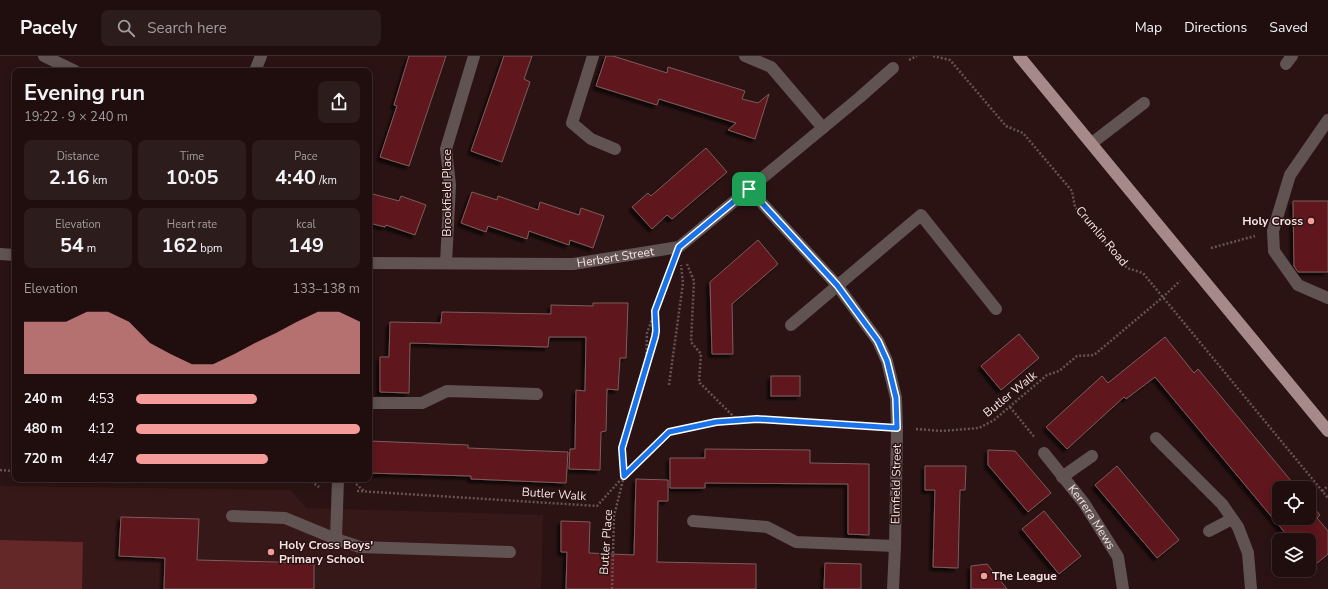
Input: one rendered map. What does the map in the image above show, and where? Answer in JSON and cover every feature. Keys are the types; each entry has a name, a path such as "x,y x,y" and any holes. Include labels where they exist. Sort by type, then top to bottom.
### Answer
{"main road":[{"path":"1019,56 1328,431"}],"street":[{"path":"44,56 69,68"},
{"path":"256,68 261,56"},
{"name":"Brookfield Place","path":"446,263 450,185 446,149 474,56"},
{"path":"593,56 572,123 591,139 615,149"},
{"path":"745,56 772,67 823,128"},
{"path":"679,247 894,68"},
{"path":"1092,143 1144,103"},
{"path":"1328,120 1290,175 1273,231 1274,250 1298,285 1328,298"},
{"name":"Elmfield Street","path":"749,189 837,285 878,341 887,361 896,398 897,428 893,589"},
{"path":"791,325 921,215 996,309"},
{"name":"Herbert Street","path":"372,263 573,264 679,247"},
{"path":"0,254 12,255"},
{"path":"372,403 422,403 447,391 537,394"},
{"path":"1156,438 1222,504 1238,528 1248,554 1251,589"},
{"name":"Kerrera Mews","path":"1044,453 1084,503 1118,557 1123,589"},
{"path":"1062,477 1092,456"},
{"path":"336,539 338,482"},
{"path":"232,516 285,518 360,547 510,552"},
{"path":"1209,531 1232,519"},
{"path":"693,521 767,527 796,542 895,546"}],"path":[{"name":"Crumlin Road","path":"933,56 950,60 1006,126 1023,133 1072,191 1075,207 1127,268 1143,273 1328,498"},
{"path":"1211,248 1273,231"},
{"path":"669,385 683,283 679,247"},
{"path":"679,247 694,281 691,342 701,354 699,382 738,421"},
{"name":"Butler Place","path":"612,589 614,516 624,476 622,448 646,368 647,333 679,247"},
{"name":"Butler Walk","path":"351,491 597,506 624,476 669,432 716,422 757,419 942,431 979,428 994,420 1047,375 1059,371 1077,356 1094,355 1163,297 1193,267"},
{"path":"646,368 656,331 655,311"},
{"path":"1010,407 1034,436 1044,453"},
{"path":"0,470 12,471"},
{"path":"1322,491 1328,486"}],"shaded area":[{"name":"Holy Cross Boys' Primary School","path":"0,486 291,490 306,508 543,515 541,589 0,589"},
{"path":"0,540 83,542 82,589 0,589"}],"building":[{"path":"409,56 446,56 409,166 380,157 397,106 394,105"},
{"path":"504,56 532,56 524,79 530,82 502,162 471,151"},
{"path":"606,56 613,56 667,73 668,67 745,91 742,99 758,103 769,94 755,139 728,130 736,123 659,99 657,105 596,86"},
{"path":"706,148 727,172 672,219 667,215 652,229 632,207 648,193 651,196"},
{"path":"472,192 497,200 498,196 538,210 540,202 579,215 581,208 604,216 593,248 570,240 569,245 529,231 527,239 488,226 486,232 461,223"},
{"path":"372,194 399,201 401,196 426,205 415,235 386,225 385,227 372,224"},
{"name":"Holy Cross","path":"1293,201 1328,201 1328,272 1298,272 1294,266"},
{"path":"758,240 778,264 732,304 733,354 712,354 710,282"},
{"path":"593,303 628,303 626,358 620,358 618,390 607,389 606,431 601,432 600,470 569,469 570,449 575,449 576,390 585,391 586,337 549,337 548,347 410,343 409,393 380,392 380,357 389,357 390,322 441,323 442,312 551,314 551,305 593,306"},
{"path":"1019,334 1039,358 1001,390 981,366"},
{"path":"1165,337 1194,373 1198,369 1291,481 1272,481 1272,517 1155,377 1126,399 1124,397 1067,449 1046,427 1102,376 1108,383"},
{"path":"771,376 800,376 800,396 771,396"},
{"path":"372,441 468,445 468,448 568,452 566,483 471,479 471,476 372,473"},
{"path":"705,449 810,450 810,463 869,464 869,535 848,534 848,484 705,483 705,488 670,488 670,458 705,458"},
{"path":"988,450 1015,451 1051,493 1028,512 988,465"},
{"path":"925,466 966,466 965,490 960,490 958,568 933,567 935,490 925,490"},
{"path":"1117,466 1179,540 1157,558 1095,485"},
{"path":"636,479 668,480 668,501 658,501 657,562 756,564 756,589 566,589 567,552 561,552 561,521 590,522 589,553 634,555"},
{"path":"1316,510 1320,515 1317,518 1328,531 1328,554 1316,564 1316,533 1285,533 1278,525 1316,525"},
{"path":"1044,511 1081,556 1059,574 1022,529"},
{"path":"121,517 199,519 197,560 314,563 314,589 164,589 165,558 119,556"},
{"path":"825,563 861,564 861,589 824,589"},
{"name":"The League","path":"987,564 1007,589 971,589 971,566"}],"place":[{"name":"Holy Cross","path":"1311,221"},
{"name":"Holy Cross Boys' Primary School","path":"271,552"},
{"name":"The League","path":"984,576"}],"route":[{"path":"749,189 837,285 878,341 887,361 896,398 897,428 757,419 716,422 669,432 624,476 622,448 655,337 655,311 679,247 749,189"}]}
